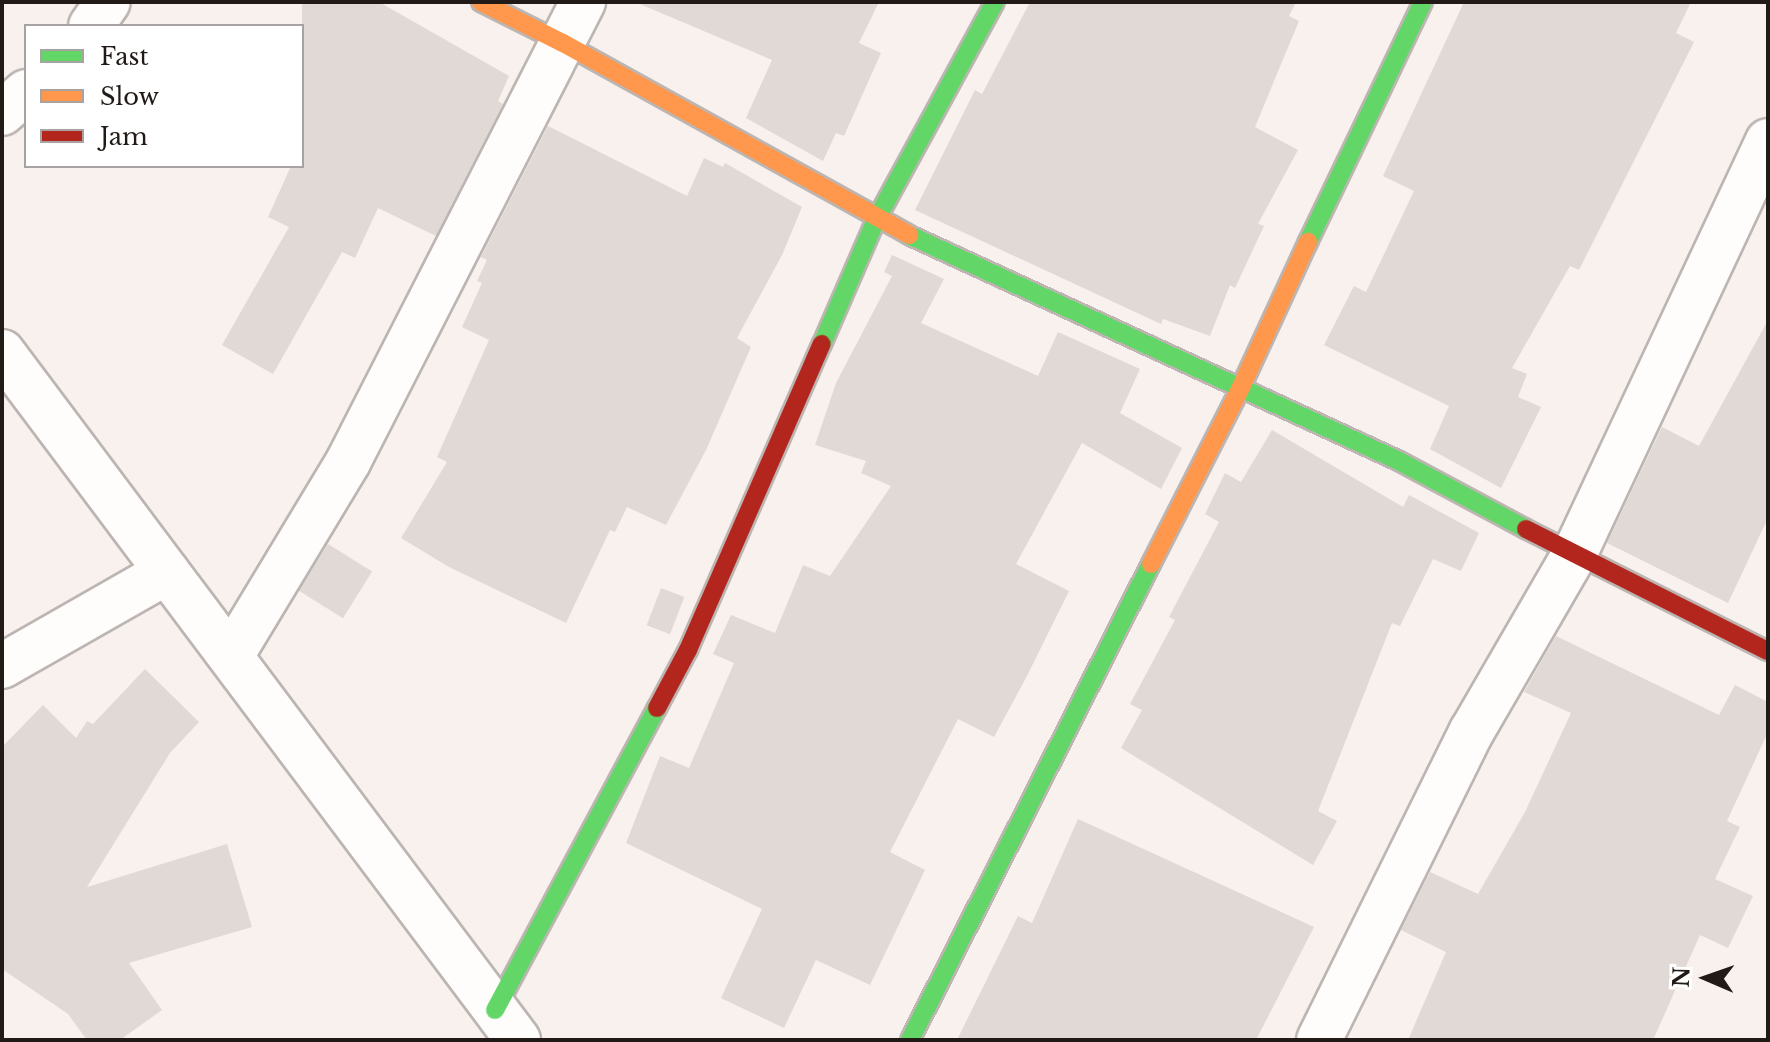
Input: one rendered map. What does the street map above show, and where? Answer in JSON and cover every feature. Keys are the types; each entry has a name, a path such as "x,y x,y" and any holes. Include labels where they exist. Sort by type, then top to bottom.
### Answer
{"street":[{"path":"92,24 108,2"},
{"path":"481,2 563,43 876,220 1399,461 1574,555 1768,651"},
{"path":"231,656 348,462 583,2"},
{"path":"2,352 507,1025 688,650 876,220 995,2"},
{"path":"910,1040 1241,387 1374,99 1423,2"},
{"path":"2,113 24,94"},
{"path":"1319,1040 1472,731 1574,555 1768,141"},
{"path":"2,666 167,572"}],"building":[{"path":"302,2 379,2 509,76 498,101 503,104 436,236 378,208 355,258 342,252 273,374 222,345 289,227 268,217 290,168 304,168"},
{"path":"635,2 879,2 859,43 881,53 844,136 836,133 823,161 746,118 772,60"},
{"path":"1030,2 1296,2 1289,16 1299,21 1255,127 1298,150 1258,224 1264,226 1235,288 1230,285 1210,336 1163,319 1161,324 915,210 975,90 982,94"},
{"path":"1464,2 1691,2 1676,33 1694,42 1579,270 1570,266 1512,368 1527,374 1518,397 1541,407 1501,488 1430,449 1449,406 1324,345 1354,286 1366,292 1414,191 1383,176"},
{"path":"548,126 687,196 704,158 723,167 725,163 802,207 782,255 737,338 751,347 706,450 666,525 627,507 615,532 610,530 566,623 449,567 401,538 447,462 437,457 489,340 462,327 482,283 477,281 487,260 481,257"},
{"path":"892,255 944,279 921,323 1038,376 1058,332 1140,369 1120,413 1182,448 1161,489 1082,443 1016,564 1069,591 994,737 958,719 890,852 925,870 870,985 816,960 784,1028 721,998 762,909 626,843 660,756 689,768 734,663 713,654 731,615 775,633 803,565 830,576 891,486 861,473 866,461 815,445 836,383 892,276 884,272"},
{"path":"1768,320 1768,518 1728,603 1607,543 1662,427 1699,446"},
{"path":"1272,430 1403,507 1409,495 1479,533 1461,571 1433,559 1400,626 1392,623 1318,811 1337,821 1313,865 1121,748 1142,710 1130,704 1175,620 1169,617 1219,522 1205,514 1225,473 1241,482"},
{"path":"328,544 372,572 343,618 299,591"},
{"path":"661,588 684,597 670,634 647,625"},
{"path":"1556,636 1719,715 1735,685 1768,702 1768,732 1727,821 1740,827 1715,879 1753,896 1728,948 1700,935 1653,1040 1408,1040 1446,952 1401,930 1430,872 1478,894 1525,812 1571,713 1524,692"},
{"path":"145,669 199,722 170,753 87,887 227,844 252,927 129,963 162,1010 120,1040 87,1040 68,1014 2,969 2,747 43,705 76,738 87,721 93,724"},
{"path":"1078,819 1314,927 1256,1040 957,1040 1018,916 1032,923"}],"traffic: fast":[{"path":"822,344 876,220 995,2"},
{"path":"1308,242 1423,2"},
{"path":"909,235 1399,461 1526,529"},
{"path":"910,1040 1151,564"},
{"path":"495,1010 657,708"}],"traffic: slow":[{"path":"481,2 563,43 909,235"},
{"path":"1151,564 1241,387 1308,242"}],"traffic: jam":[{"path":"657,708 688,650 822,344"},
{"path":"1526,529 1768,651"}]}
